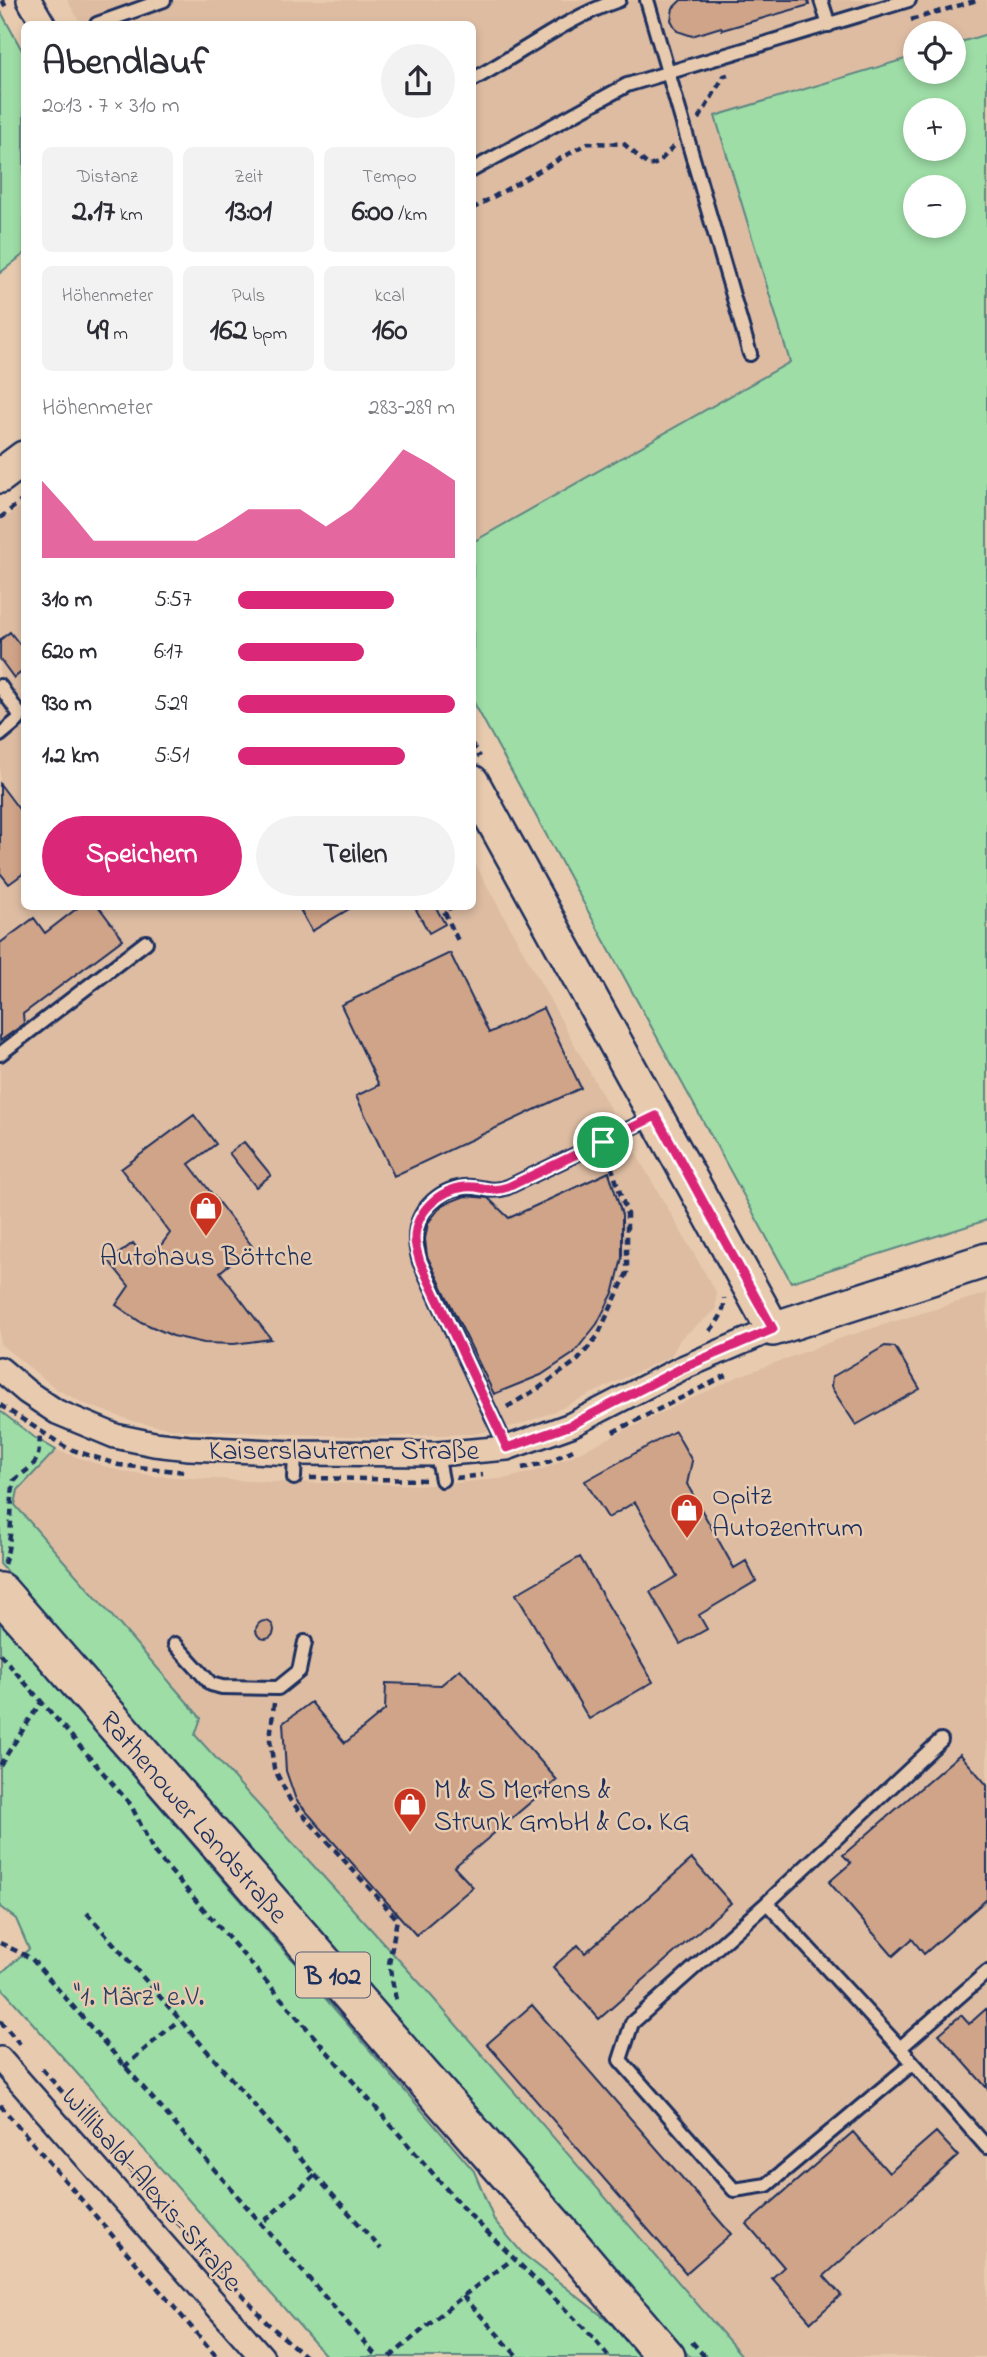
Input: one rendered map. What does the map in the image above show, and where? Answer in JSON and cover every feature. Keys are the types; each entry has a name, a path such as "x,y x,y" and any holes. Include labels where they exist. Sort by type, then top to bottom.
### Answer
{"main road":[{"name":"Rathenower Landstraße","path":"1,1580 397,2048 666,2357"}],"street":[{"path":"29,0 41,21"},
{"path":"0,476 21,460"},
{"path":"479,775 656,1116 773,1329 987,1260"},
{"name":"Kaiserslauterner Straße","path":"0,1369 27,1392 57,1412 116,1436 189,1448 437,1454 507,1448 571,1425 682,1368 773,1329"},
{"name":"Willibald-Alexis-Straße","path":"0,2059 262,2357"}],"lane":[{"path":"105,21 164,0"},
{"path":"476,78 573,20 619,0"},
{"path":"647,0 750,354"},
{"path":"821,0 828,25"},
{"path":"476,168 627,85 909,0"},
{"path":"0,686 20,715 18,720 0,735"},
{"path":"0,1054 146,942"},
{"path":"507,1448 420,1262 415,1239 419,1219 435,1199 447,1191 480,1187 494,1192 656,1116"},
{"path":"294,1478 295,1452"},
{"path":"437,1454 442,1480"},
{"path":"175,1644 211,1684 222,1687 278,1688 299,1671 306,1642"},
{"path":"913,2063 768,2185 734,2190 620,2060 632,2023 767,1903 941,1740"},
{"path":"767,1903 987,2147"},
{"path":"900,2048 987,1972"}],"path":[{"path":"910,20 977,0"},
{"path":"476,207 588,143 624,144 649,166 658,163 701,117 724,76 737,72"},
{"path":"0,517 21,501"},
{"path":"446,910 444,911 459,943"},
{"path":"493,1415 539,1388 578,1360 597,1337 626,1273 627,1214 603,1142"},
{"path":"701,1338 710,1331"},
{"path":"1,1580 12,1534 10,1511 14,1480 35,1464 39,1456 40,1432"},
{"path":"0,1654 131,1805 154,1852 462,2207 592,2336 609,2357"},
{"path":"278,1688 271,1713 270,1740 274,1768 290,1800 397,1919"},
{"path":"0,1765 41,1702"},
{"path":"87,1913 381,2249"},
{"path":"0,1943 31,1958 377,2357"},
{"path":"124,2067 179,2020"},
{"path":"0,2021 27,2053"},
{"path":"37,2063 266,2322 306,2357"},
{"path":"0,2105 217,2357"},
{"path":"261,2224 315,2175"},
{"path":"390,2357 463,2295 513,2259"},
{"path":"463,2295 518,2357"}],"shaded area":[{"path":"67,0 987,0 987,34 966,40 966,21 903,21 903,60 715,116 790,362 476,540 476,21 79,21"},
{"path":"21,506 21,910 476,910 476,865 609,1107 716,1292 716,1310 681,1338 671,1356 553,1412 519,1425 473,1434 374,1437 182,1430 135,1422 85,1404 58,1390 0,1344 0,522"},
{"path":"987,1293 987,2357 743,2357 427,1991 195,1735 201,1718 14,1505 17,1490 56,1450 116,1470 155,1476 271,1482 433,1485 508,1478 546,1468 737,1377 844,1337"}],"green space":[{"path":"0,10 21,48 21,256 0,273"},
{"path":"987,34 987,1220 791,1282 476,706 476,540 790,362 715,116 903,60 903,84 966,84 966,40"},
{"path":"0,1411 56,1450 18,1490 15,1505 201,1718 195,1735 427,1991 743,2357 690,2357 0,1564"},
{"name":"\"1. März\" e.V.","path":"0,1621 474,2171 494,2220 523,2254 610,2322 639,2357 327,2357 0,1986 0,1974 29,1949 16,1919 0,1907"}],"building":[{"path":"681,0 808,0 809,5 692,36 677,31 671,20 673,8"},
{"path":"10,632 21,646 21,672 14,678 0,659 0,640"},
{"path":"0,784 21,812 21,875 9,884 0,873"},
{"path":"75,910 101,910 123,939 23,1014 24,1024 0,1041 0,943 34,918 45,933"},
{"path":"300,910 347,910 312,931"},
{"path":"416,910 437,910 445,924 429,933"},
{"path":"450,953 489,1033 543,1008 581,1088 394,1176 356,1096 379,1085 341,1005"},
{"name":"Autohaus Böttche","path":"194,1115 216,1144 189,1164 252,1246 220,1272 271,1339 234,1344 204,1343 173,1336 139,1321 116,1305 129,1286 109,1261 133,1243 148,1263 170,1233 121,1169"},
{"path":"244,1142 271,1175 256,1187 229,1153"},
{"path":"609,1172 622,1215 622,1258 614,1291 597,1324 573,1354 541,1375 494,1394 427,1256 425,1239 428,1223 442,1205 465,1196 488,1198 509,1218"},
{"path":"885,1346 895,1347 920,1389 856,1425 831,1387 832,1377"},
{"name":"Opitz Autozentrum","path":"675,1431 692,1461 687,1484 734,1568 746,1561 756,1581 699,1615 707,1629 680,1644 650,1592 677,1576 635,1502 608,1518 585,1481"},
{"path":"580,1557 653,1682 589,1719 516,1594"},
{"path":"261,1621 269,1621 274,1630 272,1637 261,1639 256,1634 256,1626"},
{"name":"M & S Mertens & Strunk GmbH & Co. KG","path":"460,1669 557,1780 454,1867 473,1887 416,1935 296,1800 286,1771 283,1723 311,1702 345,1743 385,1710 386,1683 441,1685"},
{"path":"960,1754 987,1785 987,1899 924,1954 912,1939 893,1956 829,1882 851,1863 843,1855"},
{"path":"692,1859 731,1903 599,2019 553,1967 578,1945 585,1953"},
{"path":"532,2005 731,2234 686,2273 487,2044"},
{"path":"987,2008 987,2088 939,2034 961,2015 969,2024"},
{"path":"853,2132 889,2173 936,2132 958,2156 824,2276 841,2295 811,2322 772,2278 784,2267 747,2224"}],"place":[{"name":"Autohaus Böttche","path":"206,1238"},
{"name":"Opitz Autozentrum","path":"687,1540"},
{"name":"M & S Mertens & Strunk GmbH & Co. KG","path":"410,1834"}],"route":[{"path":"656,1116 773,1329 682,1368 571,1425 507,1448 420,1262 415,1239 419,1219 435,1199 447,1191 480,1187 494,1192 603,1142 656,1116"}]}
